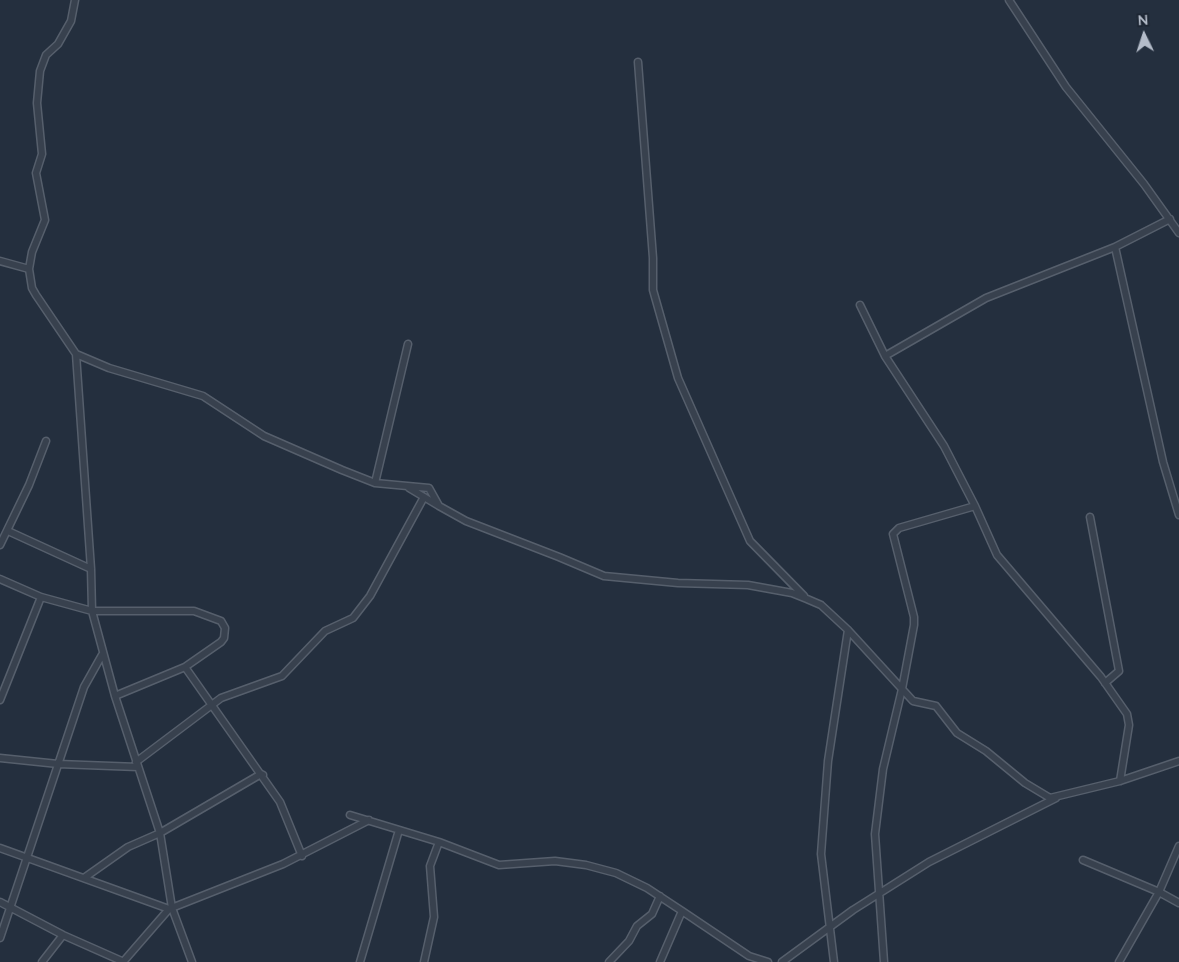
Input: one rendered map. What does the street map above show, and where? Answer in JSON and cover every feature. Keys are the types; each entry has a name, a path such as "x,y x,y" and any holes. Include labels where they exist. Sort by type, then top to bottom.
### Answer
{"street":[{"path":"76,0 71,21 58,44 46,54 40,71 40,88 37,103 42,148 36,173 44,220 32,252 29,269 32,288 76,354 92,569 92,611 102,654 160,832 170,908 192,962"},
{"path":"1009,0 1066,87 1179,233"},
{"path":"638,62 653,258 653,290 678,378 750,541 757,551 807,599"},
{"path":"885,356 986,298 1115,247 1170,219"},
{"path":"1115,247 1163,462 1179,514"},
{"path":"0,261 29,269"},
{"path":"860,305 885,356 944,446 976,506 997,555 1105,683 1127,714 1129,725 1120,781"},
{"path":"375,483 408,344"},
{"path":"76,354 109,368 203,396 264,436 375,483 408,488 429,488 439,506"},
{"path":"0,545 46,441"},
{"path":"408,488 439,506 501,536 560,556 609,578 748,585 792,593 807,599 821,606 848,630 917,703 936,706 957,733 986,751 1050,798 1120,781 1179,761"},
{"path":"0,758 58,764 137,764 211,704 227,695 282,676 325,631 353,618 370,596 424,497"},
{"path":"884,962 876,834 882,769 902,689 914,617 893,534 899,528 976,506"},
{"path":"1090,517 1119,671 1105,683"},
{"path":"8,530 92,569"},
{"path":"0,579 41,597 92,611 194,611 221,621 225,628 224,638 185,667 115,696"},
{"path":"0,700 41,597"},
{"path":"834,962 821,854 828,761 848,630"},
{"path":"0,938 84,687 102,654"},
{"path":"185,667 263,774 280,802 302,856"},
{"path":"84,878 128,847 160,832 263,774"},
{"path":"782,962 830,926 929,862 1057,797"},
{"path":"350,815 439,842 499,865 554,861 586,865 621,875 660,896 749,956 768,962"},
{"path":"0,902 63,935 123,962 170,908 302,856 369,820"},
{"path":"360,962 399,830"},
{"path":"424,962 434,916 430,866 439,842"},
{"path":"1119,962 1159,892 1179,846"},
{"path":"0,848 29,856 84,878 170,908"},
{"path":"1083,860 1159,892 1179,903"},
{"path":"609,962 628,941 637,926 652,914 660,896"},
{"path":"660,962 682,911"},
{"path":"42,962 63,935"}]}
